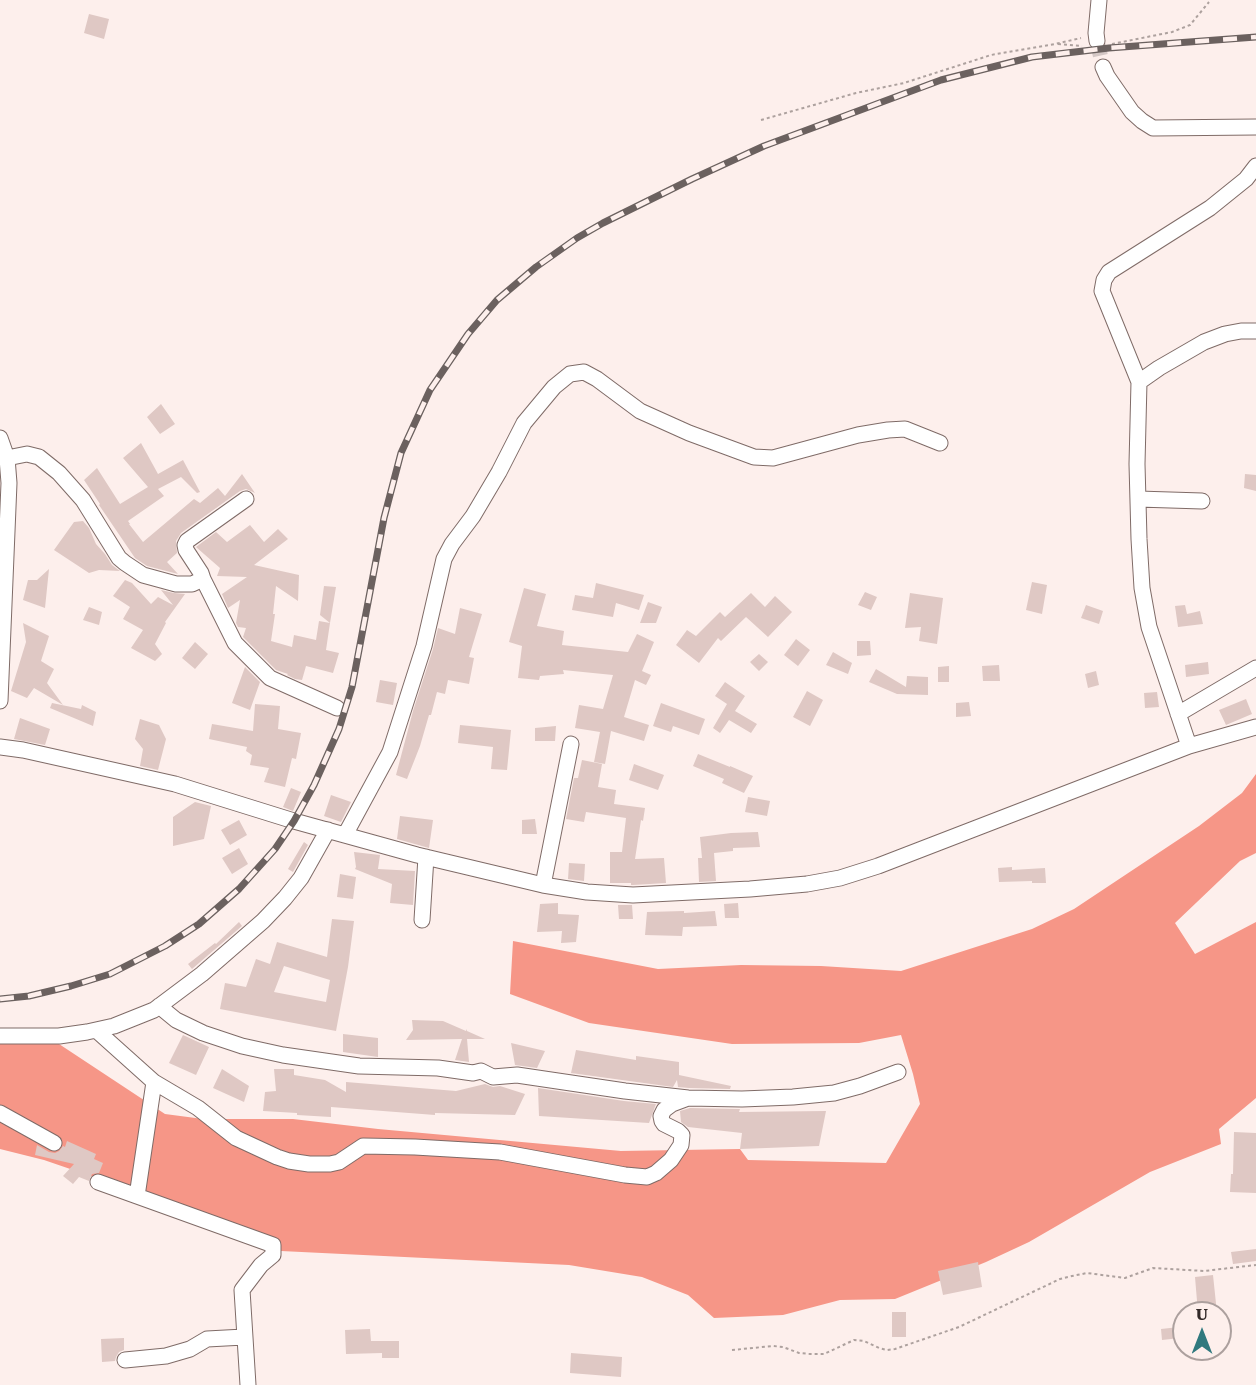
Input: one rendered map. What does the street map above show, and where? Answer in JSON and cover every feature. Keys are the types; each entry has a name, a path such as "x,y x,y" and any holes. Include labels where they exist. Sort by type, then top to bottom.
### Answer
{"street":[{"path":"1094,44 1099,0"},
{"path":"1103,67 1132,112 1153,128 1256,127"},
{"path":"1189,746 1149,627 1142,588 1138,539 1139,382 1102,291 1108,272 1210,208 1246,179 1256,166"},
{"path":"1139,382 1204,342 1225,334 1256,331"},
{"path":"345,835 390,752 424,646 444,559 499,472 524,423 554,387 570,374 584,372 640,411 754,458 773,458 858,435 888,430 905,429 940,443"},
{"path":"0,438 5,466 5,588 0,701"},
{"path":"5,466 27,454 39,458 58,473 83,500 119,558 134,570 176,584 192,584 203,579"},
{"path":"246,499 187,541 186,550 201,573 235,643 270,678 337,708"},
{"path":"1138,499 1203,501"},
{"path":"1178,714 1256,668"},
{"path":"0,747 23,750 175,784 345,835 543,885 587,892 633,895 772,887 840,879 1189,746 1256,727"},
{"path":"543,885 571,744"},
{"path":"0,1036 59,1036 96,1030 123,1023 154,1010 202,974 263,921 301,878 328,830"},
{"path":"422,920 426,857"},
{"path":"159,1006 176,1020 203,1033 242,1046 282,1055 359,1066 438,1068 474,1073 481,1071 493,1077 517,1075 688,1098 742,1099 834,1093 898,1072"},
{"path":"96,1030 154,1082 198,1108 236,1138 263,1152 290,1161 309,1164 339,1162 363,1146 415,1147 500,1152 646,1177 656,1173 671,1160 681,1145 682,1135 664,1124 661,1116 664,1110 672,1104 688,1098"},
{"path":"137,1196 154,1082"},
{"path":"0,1113 54,1143"},
{"path":"98,1182 273,1245 273,1256 261,1265 242,1290 248,1385"},
{"path":"125,1360 166,1356 190,1349 207,1339 244,1336"}],"path":[{"path":"1055,44 1125,42 1172,32 1190,25 1209,2"},
{"path":"761,120 856,93 904,83 991,55 1082,38 1097,21"},
{"path":"732,1350 773,1346 810,1354 824,1354 854,1340 864,1341 887,1350 896,1349 959,1328 1072,1275 1087,1273 1125,1278 1153,1268 1204,1271 1256,1265"}],"shaded area":[{"path":"1256,774 1256,853 1240,861 1175,923 1195,954 1256,922 1256,1098 1219,1129 1221,1144 1150,1172 1029,1242 895,1299 840,1300 783,1315 714,1318 688,1295 642,1277 569,1265 281,1251 281,1243 219,1220 44,1160 0,1149 0,1039 59,1044 165,1114 203,1119 293,1119 621,1151 740,1149 748,1160 886,1163 920,1104 901,1035 859,1043 732,1044 589,1023 510,994 513,941 658,969 741,965 821,966 901,971 1032,929 1074,909 1199,826 1242,793"}],"building":[{"path":"89,14 109,19 104,39 84,33"},
{"path":"161,404 175,424 160,434 147,417"},
{"path":"141,443 158,474 183,460 200,492 197,493 181,477 158,489 164,496 128,521 143,542 194,499 200,503 218,488 225,496 242,474 255,493 246,489 240,491 181,533 176,541 177,553 167,562 178,574 147,566 135,558 84,480 97,468 120,504 148,487 123,458"},
{"path":"1245,474 1256,475 1256,491 1244,488"},
{"path":"83,521 96,544 112,565 120,571 99,570 89,573 54,550 74,522"},
{"path":"250,525 264,542 278,529 288,539 254,565 299,575 298,601 276,586 271,641 292,647 294,635 316,640 319,621 330,623 326,650 339,653 333,673 306,666 302,680 295,679 276,670 243,637 246,628 238,627 236,623 240,600 228,608 222,594 247,577 217,576 220,568 196,547 216,532 227,542"},
{"path":"49,569 45,608 23,600 28,580 37,580"},
{"path":"125,580 132,583 151,604 158,597 173,605 161,590 185,594 165,622 155,644 162,654 155,661 131,648 143,630 123,619 130,607 113,596"},
{"path":"1032,582 1047,585 1042,614 1026,610"},
{"path":"596,583 644,595 639,610 616,603 613,617 572,610 575,595 593,598"},
{"path":"324,586 336,587 330,623 320,615"},
{"path":"524,588 546,594 537,626 564,631 562,645 628,652 637,634 654,642 642,671 651,675 646,685 635,680 624,717 649,725 644,741 611,731 605,764 594,762 600,732 575,728 579,705 603,709 613,675 563,670 564,674 540,676 539,680 518,678 522,646 509,642"},
{"path":"865,592 877,597 871,610 858,605"},
{"path":"751,593 765,607 775,596 792,612 768,637 746,617 721,641 718,638 699,663 676,645 687,630 696,636 720,612 725,617"},
{"path":"910,593 943,598 937,644 919,641 921,627 905,628"},
{"path":"648,602 662,607 656,623 640,623"},
{"path":"1086,605 1103,611 1099,624 1081,618"},
{"path":"1185,605 1187,614 1200,611 1203,624 1178,627 1175,606"},
{"path":"89,607 102,612 99,625 83,620"},
{"path":"460,608 482,614 469,657 474,658 469,684 448,680 445,694 437,692 431,715 429,715 407,779 396,775 438,628 455,634"},
{"path":"23,623 49,636 41,661 54,669 47,683 63,705 34,688 27,698 11,691 26,642"},
{"path":"796,639 810,650 798,666 784,655"},
{"path":"857,641 870,641 871,655 857,656"},
{"path":"195,642 208,654 195,669 182,658"},
{"path":"833,652 852,663 848,674 826,665"},
{"path":"759,654 768,662 759,671 750,662"},
{"path":"1208,662 1209,674 1186,677 1185,665"},
{"path":"999,665 1000,681 983,681 982,666"},
{"path":"949,666 949,682 938,682 938,667"},
{"path":"245,667 260,682 250,710 232,703"},
{"path":"876,669 906,687 907,676 928,677 928,695 897,694 869,682"},
{"path":"1096,671 1099,685 1088,688 1085,674"},
{"path":"380,680 397,683 393,705 376,702"},
{"path":"725,682 745,696 735,711 757,724 751,733 729,720 720,733 713,728 727,704 715,696"},
{"path":"807,691 823,700 810,726 793,717"},
{"path":"1157,692 1159,707 1145,708 1144,693"},
{"path":"1246,699 1252,714 1226,725 1219,710"},
{"path":"969,702 971,716 956,717 956,703"},
{"path":"52,703 81,709 82,705 96,712 93,726 50,708"},
{"path":"661,703 705,719 699,735 673,726 671,732 653,726"},
{"path":"255,704 280,706 278,729 301,733 296,759 292,758 285,787 264,782 269,768 250,765 252,755 246,751 247,747 209,739 212,724 253,731"},
{"path":"20,718 50,729 45,745 14,739"},
{"path":"140,719 159,725 166,739 158,770 140,766 143,749 135,739"},
{"path":"460,725 511,730 507,770 491,769 493,747 458,743"},
{"path":"556,726 555,741 535,741 535,728"},
{"path":"698,754 753,776 744,793 722,783 724,779 693,766"},
{"path":"582,760 602,764 598,787 616,790 614,804 645,808 635,859 664,858 666,883 631,885 631,883 610,883 610,852 622,852 626,818 586,812 584,822 566,819 574,778 578,778"},
{"path":"634,764 664,775 658,790 629,780"},
{"path":"291,788 301,792 293,811 283,807"},
{"path":"331,795 351,802 341,822 324,816"},
{"path":"748,797 770,801 767,816 745,812"},
{"path":"195,802 211,806 204,839 173,846 173,817"},
{"path":"400,816 433,820 429,848 397,839"},
{"path":"535,819 537,834 522,834 522,820"},
{"path":"239,820 247,835 230,845 221,830"},
{"path":"758,832 760,847 733,848 733,851 714,853 716,881 699,882 698,858 702,858 700,837"},
{"path":"304,842 308,845 293,872 288,869"},
{"path":"239,848 248,864 232,874 222,858"},
{"path":"354,852 380,855 378,869 415,871 413,905 390,903 392,884 355,869"},
{"path":"569,863 585,864 584,881 568,879"},
{"path":"1012,867 1012,870 1045,868 1046,883 999,882 998,868"},
{"path":"340,874 356,877 353,899 337,897"},
{"path":"558,903 558,914 579,915 576,942 561,943 562,931 537,932 540,904"},
{"path":"738,903 739,918 725,918 724,904"},
{"path":"618,905 632,905 633,919 619,919"},
{"path":"684,911 684,913 715,911 717,926 683,927 682,936 645,935 647,912"},
{"path":"332,919 354,921 336,1031 220,1009 225,983 246,987 256,959 270,964 277,942 327,957","holes":["284,966 330,980 326,1002 274,992"]},
{"path":"239,922 242,926 192,969 188,964 216,944"},
{"path":"412,1020 443,1021 485,1039 467,1039 469,1062 455,1060 462,1039 406,1040 413,1030"},
{"path":"343,1034 378,1038 378,1057 343,1052"},
{"path":"183,1035 209,1047 196,1075 169,1063"},
{"path":"511,1043 545,1051 537,1068 515,1065"},
{"path":"576,1050 636,1060 636,1056 679,1062 679,1075 731,1086 730,1089 678,1087 677,1080 673,1087 571,1073"},
{"path":"222,1069 249,1086 244,1102 213,1088"},
{"path":"274,1069 294,1069 294,1075 325,1080 346,1092 346,1082 456,1091 485,1084 525,1094 515,1115 435,1113 435,1115 331,1107 331,1117 297,1115 297,1113 263,1111 265,1092 276,1091"},
{"path":"538,1088 656,1104 649,1123 539,1116"},
{"path":"690,1108 740,1109 739,1112 826,1111 819,1146 740,1149 742,1133 688,1127 681,1122 680,1111"},
{"path":"1234,1132 1256,1133 1256,1193 1230,1192"},
{"path":"67,1141 96,1154 94,1159 103,1163 99,1173 92,1174 89,1181 79,1177 73,1184 63,1176 74,1164 35,1155 37,1145 55,1153 63,1146 65,1147"},
{"path":"1256,1249 1256,1261 1233,1264 1231,1252"},
{"path":"978,1262 982,1287 943,1295 938,1271"},
{"path":"1213,1275 1216,1301 1197,1301 1195,1277"},
{"path":"892,1312 906,1312 906,1337 892,1337"},
{"path":"1172,1328 1172,1339 1162,1340 1161,1329"},
{"path":"370,1329 371,1341 399,1341 399,1358 382,1358 382,1353 346,1354 345,1330"},
{"path":"124,1338 124,1350 119,1352 115,1361 102,1362 101,1339"},
{"path":"571,1353 622,1357 621,1377 570,1373"}],"tunnel":[{"path":"1097,41 1103,67"}],"railway":[{"path":"0,999 29,996 110,974 165,946 199,924 239,889 275,849 314,785 339,729 352,687 384,518 401,453 430,390 468,334 497,300 536,267 603,223 692,179 764,146 941,80 1032,57 1109,48 1256,37"}]}
